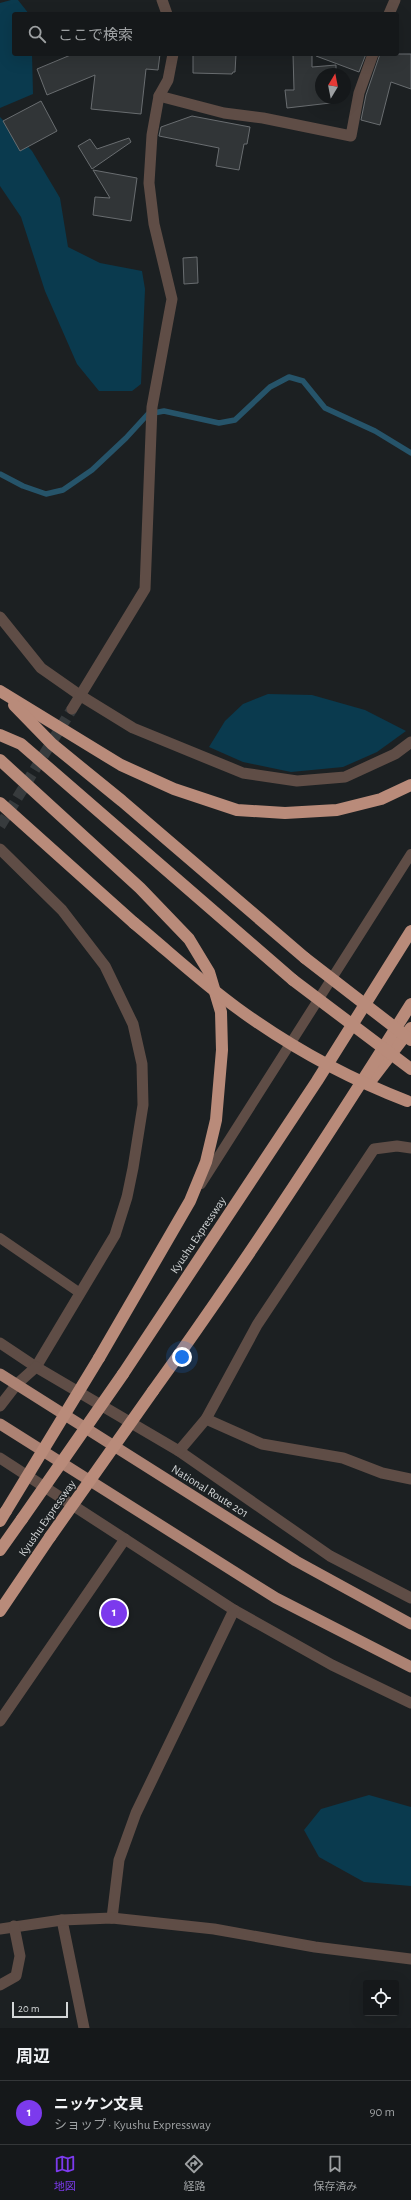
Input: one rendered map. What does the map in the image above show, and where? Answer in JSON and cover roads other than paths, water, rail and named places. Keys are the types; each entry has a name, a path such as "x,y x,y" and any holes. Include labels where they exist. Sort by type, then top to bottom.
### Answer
{"highway":[{"path":"0,691 121,765 174,790 237,810 285,813 337,810 381,800 411,785"},
{"path":"0,691 52,744 304,958 411,1040"},
{"path":"0,735 21,744 293,980 411,1069"},
{"path":"0,760 140,888 189,939 209,972 221,1012 222,1050 216,1120 206,1162 190,1201 99,1358 3,1516"},
{"path":"0,803 134,923 237,1008 299,1048 364,1085 409,1102"},
{"name":"Kyushu Expressway","path":"0,1550 123,1374 317,1082 411,931"},
{"name":"Kyushu Expressway","path":"0,1611 50,1537 219,1299 321,1147 411,1004"},
{"path":"321,1147 411,1028"},
{"name":"National Route 201","path":"0,1374 296,1561 411,1624"},
{"path":"0,1424 276,1598 411,1668"}],"street":[{"path":"162,0 166,12"},
{"path":"390,12 395,0"},
{"path":"72,709 145,589 152,407 172,299 154,224 149,183 152,135 159,96 168,80 173,56"},
{"path":"159,96 224,113 263,118 351,136 359,93 372,56"},
{"path":"0,617 41,668 81,696 133,728 243,773 297,781 345,777 395,754 411,742"},
{"path":"0,849 62,910 105,966 133,1024 142,1064 143,1105 127,1197 114,1235 36,1367 17,1384 0,1406"},
{"path":"179,1451 206,1419 258,1325 374,1149 397,1146 411,1148"},
{"path":"0,1343 36,1367 179,1451 330,1556 411,1598"},
{"path":"206,1419 262,1444 343,1458 382,1473 411,1479"},
{"path":"0,1458 234,1610 332,1665 411,1703"},
{"path":"0,1721 125,1539"},
{"path":"112,1918 119,1860 136,1813 234,1610"},
{"path":"0,1929 62,1920 112,1918 214,1929 315,1948 411,1959"},
{"path":"62,1920 84,2028"},
{"path":"0,1985 16,1976 20,1956 14,1926"}],"lane":[{"path":"190,1201 411,854"},
{"path":"0,1238 80,1293"}],"waterway":[{"path":"0,474 23,486 46,494 63,490 92,470 126,438 148,414 164,411 219,423 235,420 270,387 289,377 303,381 325,408 375,431 411,453"}],"tunnel":[{"path":"0,826 72,709"}],"place":[{"name":"ニッケン文具","path":"114,1613"}]}
